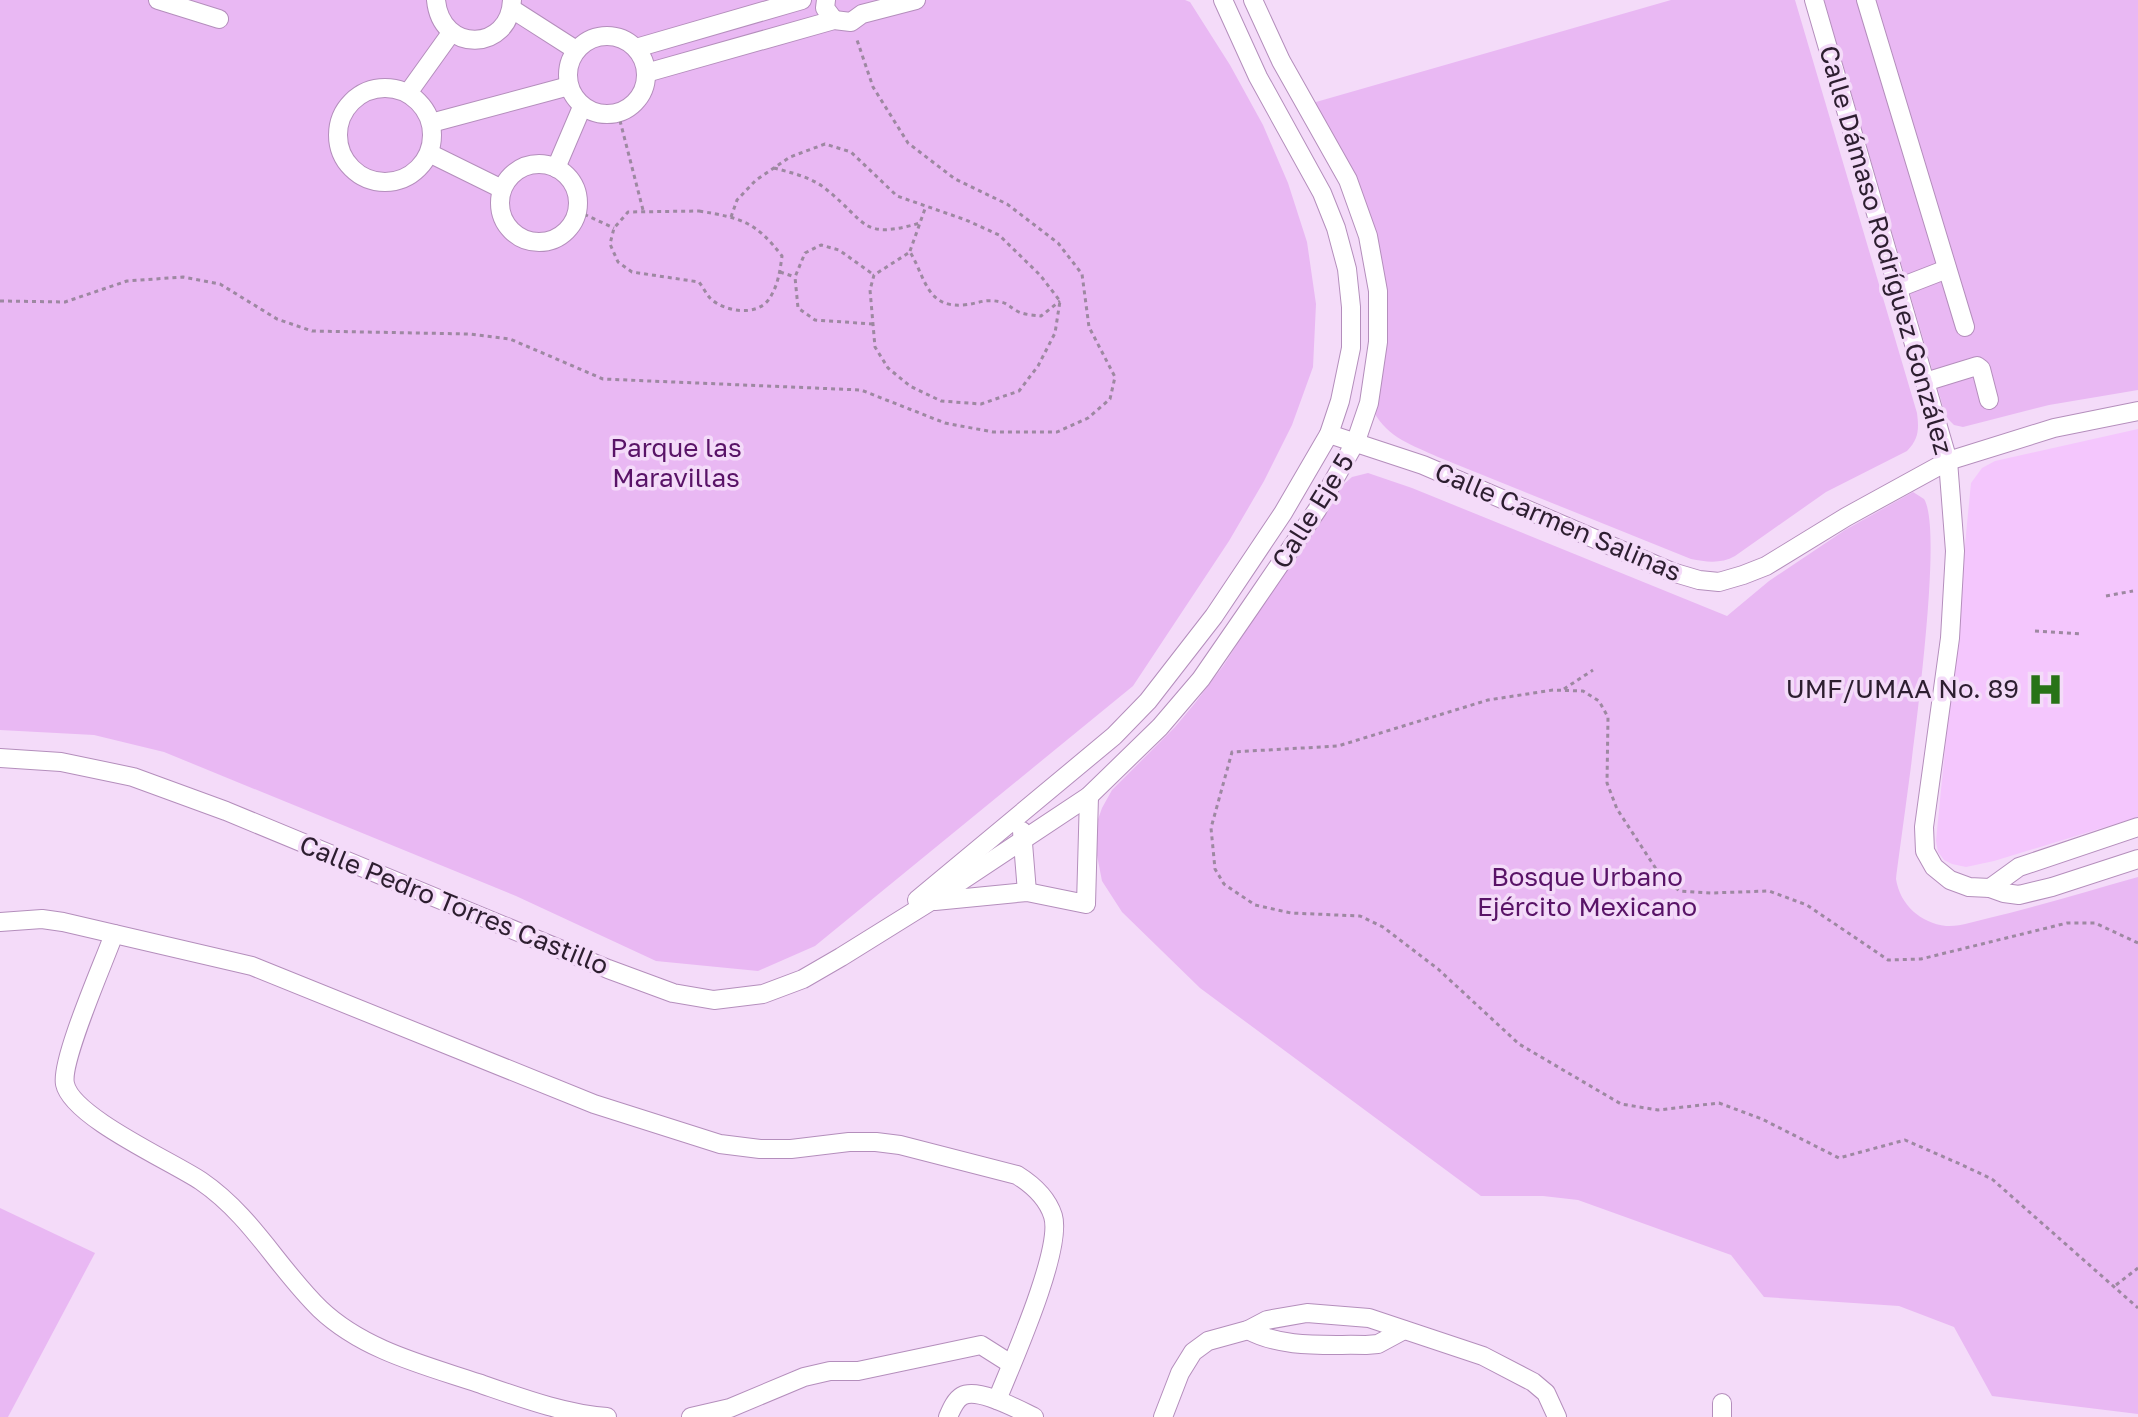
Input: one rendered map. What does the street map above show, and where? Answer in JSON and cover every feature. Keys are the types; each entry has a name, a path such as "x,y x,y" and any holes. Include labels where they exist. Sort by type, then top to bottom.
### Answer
{"street":[{"path":"158,0 219,19"},
{"path":"436,0 437,12 451,33 463,39 476,40 500,31 508,21 512,4 576,50"},
{"path":"636,48 802,0"},
{"path":"826,0 825,8 853,14"},
{"path":"646,73 853,14 916,0"},
{"name":"Calle Eje 5","path":"928,897 1022,812 1114,736 1184,658 1283,513 1329,434 1340,401 1351,348 1351,307 1347,269 1336,228 1322,193 1258,77 1223,0"},
{"name":"Calle Eje 5","path":"928,897 1089,796 1160,727 1201,679 1317,510 1356,441 1369,403 1378,342 1378,291 1368,236 1348,180 1281,61 1253,0"},
{"name":"Calle Dámaso Rodríguez González","path":"1814,0 1948,461 1955,551 1950,638 1924,827 1925,851 1934,867 1950,880 1969,887 2019,895 2138,859"},
{"path":"1866,0 1965,327"},
{"path":"408,93 451,33"},
{"path":"599,36 625,40 636,48 646,73 645,86 639,99 618,113 606,115 582,107 569,86 570,61 576,50 599,36"},
{"path":"431,123 569,86"},
{"path":"386,87 408,93 425,108 431,123 433,138 429,153 420,167 408,177 393,182 377,182 362,177 341,154 337,138 339,122 346,108 356,96 370,89 386,87"},
{"path":"556,168 582,107"},
{"path":"429,153 502,189"},
{"path":"531,165 556,168 574,185 578,198 573,223 553,240 541,243 528,241 516,235 501,215 499,202 502,189 519,169 531,165"},
{"path":"1898,288 1947,269"},
{"path":"1925,382 1977,366 1981,369 1989,400"},
{"name":"Calle Carmen Salinas","path":"1329,434 1423,465 1672,572 1719,582 1766,566 1846,517 1948,461 2054,428 2138,411"},
{"name":"Calle Pedro Torres Castillo","path":"0,758 61,762 133,777 226,811 608,969 687,995 714,1000 763,994 803,979 897,921 928,897"},
{"path":"928,897 1027,892 1086,904 1089,796"},
{"path":"1022,812 1021,841 1027,892"},
{"path":"1990,888 2019,867 2138,827"},
{"path":"0,922 42,919 252,966 594,1104 720,1144 791,1149 876,1142 900,1145 1017,1175 1033,1185 1045,1199 1053,1215 1056,1233 1051,1260 997,1400"},
{"path":"114,934 66,1061 65,1084 73,1099 91,1117 201,1181 232,1206 255,1229 297,1286 323,1312 360,1338 399,1356 518,1397 591,1416 607,1417"},
{"path":"1163,1417 1180,1373 1193,1352 1208,1341 1248,1330 1267,1320 1307,1313 1369,1318 1483,1356 1533,1382 1546,1393 1557,1417"},
{"path":"1248,1330 1266,1339 1291,1343 1366,1345 1378,1344 1404,1330"},
{"path":"691,1417 730,1408 804,1377 830,1371 858,1371 981,1345 1011,1364"},
{"path":"948,1417 963,1395 974,1393 1034,1417"}],"path":[{"path":"0,301 65,302 127,281 183,277 220,284 277,319 312,331 469,334 510,339 603,379 861,390 945,423 993,432 1057,432 1088,418 1110,399 1115,377 1089,327 1082,274 1058,243 1007,204 955,179 908,143 873,87 853,14"},
{"path":"618,113 644,212"},
{"path":"731,217 737,200 756,180 790,157 825,144 851,152 897,196 926,206 999,235 1040,275 1060,301 1055,333 1019,391 981,404 941,401 910,386 888,368 875,347 870,290 874,275 910,252 926,206"},
{"path":"774,168 808,178 826,189 872,230 895,230 920,223"},
{"path":"577,211 614,228"},
{"path":"699,211 731,217 741,219 768,236 782,256 780,272 768,302 750,311 732,310 711,299 699,282 632,272 618,262 610,244 614,228 628,212 699,211"},
{"path":"873,324 815,320 798,308 795,277 805,253 821,245 839,250 874,275"},
{"path":"910,252 919,266 926,288 942,302 964,305 980,300 1004,302 1019,313 1041,316 1060,301"},
{"path":"780,272 795,277"},
{"path":"2106,596 2133,591"},
{"path":"2035,631 2081,634"},
{"path":"1561,691 1593,670"},
{"path":"2138,943 2095,923 2067,923 1921,959 1888,960 1807,905 1769,891 1680,891 1662,878 1617,809 1607,783 1608,717 1599,701 1583,691 1488,700 1338,746 1232,752 1212,818 1212,853 1215,869 1224,884 1255,905 1291,913 1360,916 1383,927 1438,969 1519,1044 1621,1104 1658,1110 1719,1103 1762,1119 1839,1158 1905,1140 1992,1179 2138,1308"},
{"path":"2115,1286 2138,1268"}],"shaded area":[{"name":"UMF/UMAA No. 89","path":"2138,429 2138,817 1994,861 1966,867 1952,864 1938,852 1936,841 1971,483 1982,468 1995,461"}],"green space":[{"name":"Parque las Maravillas","path":"0,0 1185,0 1190,2 1230,65 1263,125 1288,183 1307,242 1316,304 1313,367 1292,425 1264,481 1229,541 1133,686 815,946 758,971 656,961 516,896 164,752 94,735 0,730"},
{"path":"1671,0 1795,0 1918,419 1916,438 1907,451 1826,492 1735,556 1719,561 1691,559 1438,457 1402,440 1386,428 1374,412 1381,287 1309,104"},
{"path":"1824,0 2138,0 2138,390 2049,405 1963,427 1954,425 1946,417"},
{"name":"Bosque Urbano Ejército Mexicano","path":"1368,473 1727,616 1769,581 1845,530 1913,492 1924,499 1930,523 1930,565 1921,680 1896,879 1902,897 1920,917 1951,926 2138,877 2138,1414 1992,1396 1954,1327 1899,1306 1764,1297 1731,1255 1578,1200 1543,1196 1481,1196 1200,988 1122,912 1102,881 1095,845 1096,825 1112,790 1175,727 1223,666 1337,490 1352,477"},
{"path":"0,1208 95,1253 8,1417 0,1417"}],"place":[{"name":"UMF/UMAA No. 89","path":"2045,689"}]}
